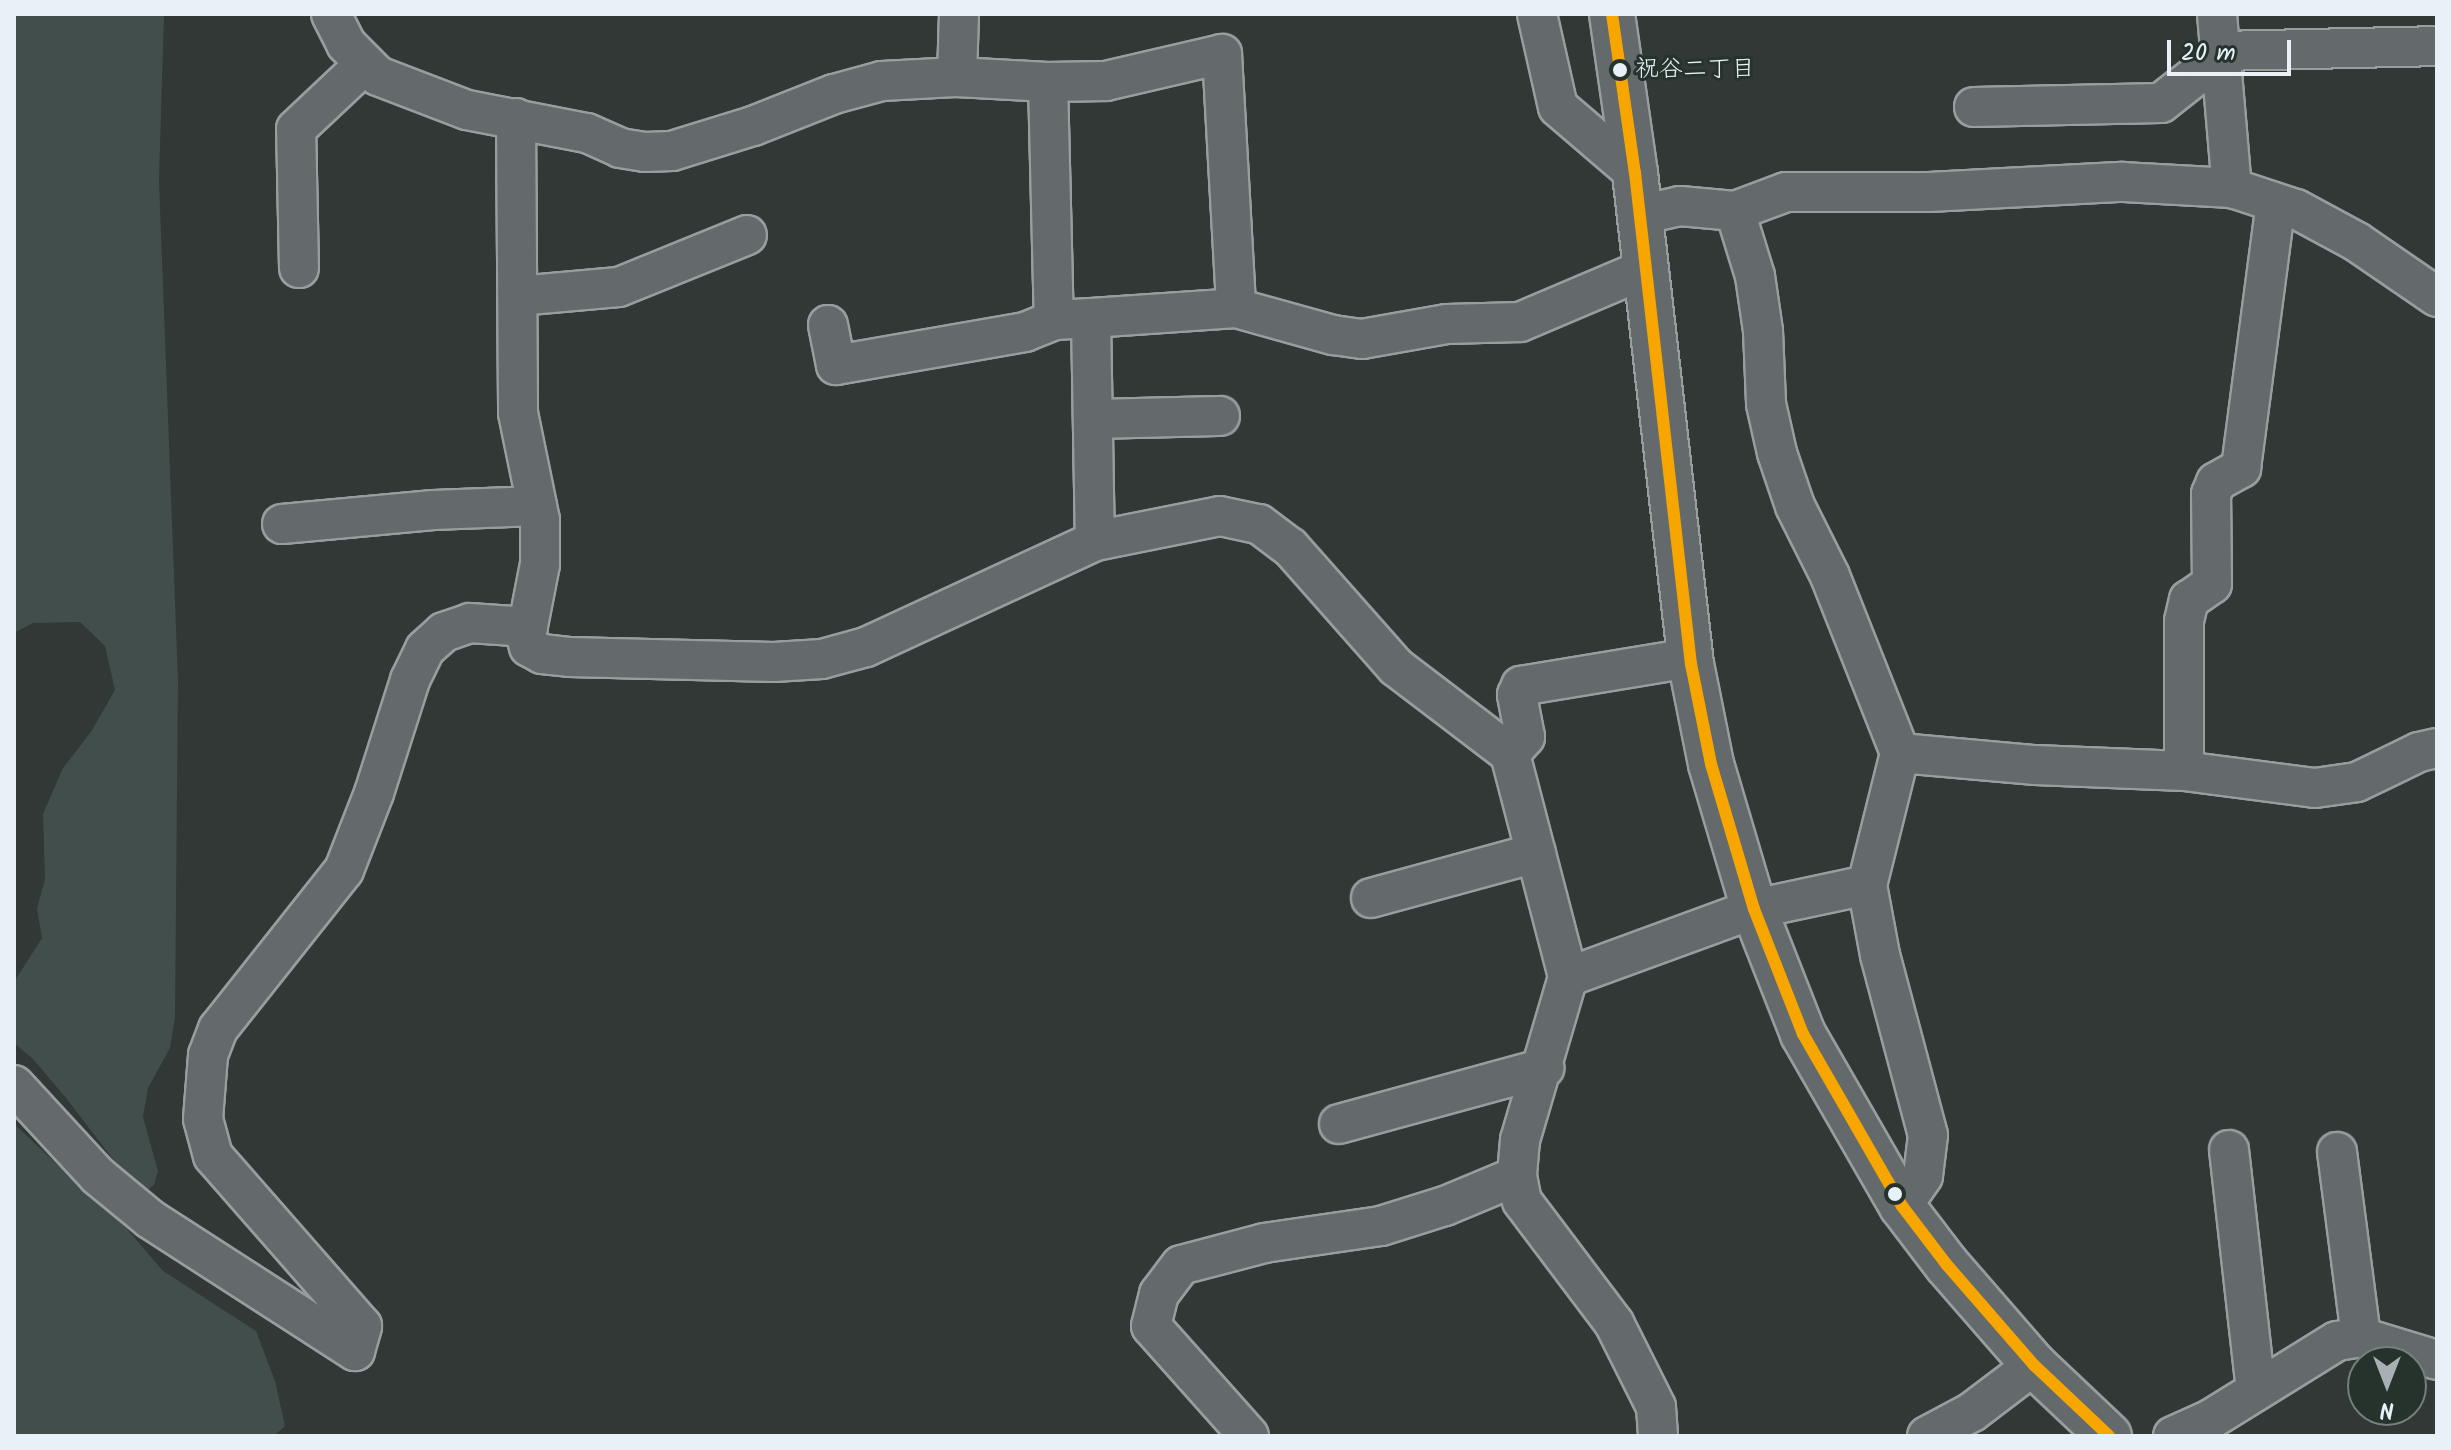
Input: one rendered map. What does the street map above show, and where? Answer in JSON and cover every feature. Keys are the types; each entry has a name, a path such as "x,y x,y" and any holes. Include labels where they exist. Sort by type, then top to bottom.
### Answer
{"main road":[{"path":"1612,14 1637,194 1691,658 1711,764 1754,909 1803,1034 1902,1206 1947,1265 2034,1365 2109,1436"}],"street":[{"path":"331,14 346,44 378,76 467,110 587,133 620,148 672,151 753,126 834,94 882,81 957,77 1048,82 1106,81 1222,54 1236,308"},
{"path":"957,77 959,14"},
{"path":"1537,14 1558,107 1637,194 1680,206 1735,211 1786,192 1929,192 2123,182 2232,188 2296,209 2357,242 2437,297"},
{"path":"2220,43 2437,46"},
{"path":"1974,107 2161,103 2203,70 2220,43"},
{"path":"2220,43 2232,188"},
{"path":"299,268 296,129 365,64"},
{"path":"1048,82 1054,320"},
{"path":"516,118 518,413 537,506 540,564 528,627 529,647 542,654 774,662 822,659 866,647 1095,541 1220,516 1259,524 1290,547 1396,667 1510,754 1568,977 1544,1068 1520,1140 1517,1176 1522,1201 1614,1323 1656,1407 1658,1436"},
{"path":"2184,771 2184,621 2189,600 2212,584 2211,494 2216,482 2241,468 2276,203"},
{"path":"1735,211 1755,276 1763,331 1766,404 1777,453 1795,506 1830,576 1900,753 1867,885 1880,955 1928,1135 1923,1176 1902,1206"},
{"path":"518,296 619,287 747,235"},
{"path":"828,325 836,365 1025,332 1054,320 1236,308 1333,335 1362,339 1447,324 1520,322 1645,269"},
{"path":"1091,318 1095,541"},
{"path":"1093,419 1220,416"},
{"path":"282,524 433,510 537,506"},
{"path":"14,1085 98,1176 150,1219 355,1351 362,1326 213,1156 203,1119 202,1087 208,1055 218,1029 344,870 370,805 410,680 425,649 444,632 470,623 528,627"},
{"path":"1510,754 1525,737 1517,695 1521,686 1691,658"},
{"path":"1900,753 2035,765 2184,771 2315,788 2357,782 2419,752 2437,748"},
{"path":"1371,898 1536,853"},
{"path":"1568,977 1754,909 1867,885"},
{"path":"1339,1124 1544,1068"},
{"path":"2229,1150 2256,1389"},
{"path":"2337,1152 2361,1337"},
{"path":"1249,1436 1151,1326 1159,1294 1181,1265 1264,1243 1381,1226 1445,1206 1517,1176"},
{"path":"2173,1436 2211,1419 2337,1341 2361,1337 2437,1360"},
{"path":"1927,1436 1972,1412 2034,1365"}],"shaded area":[{"path":"14,14 164,14 159,180 178,681 175,1017 170,1048 148,1088 143,1117 158,1171 154,1185 145,1192 135,1188 66,1098 33,1059 14,1043 14,982 42,938 37,909 45,879 43,814 63,768 91,732 115,690 105,646 80,622 33,623 14,633"},
{"path":"14,1124 127,1229 163,1271 256,1331 275,1381 285,1426 274,1436 14,1436"}],"transit line":[{"path":"1612,14 1635,173 1691,664 1711,764 1754,909 1803,1034 1902,1206 1947,1265 2034,1365 2109,1436"}],"place":[{"name":"祝谷二丁目","path":"1620,70"}]}
